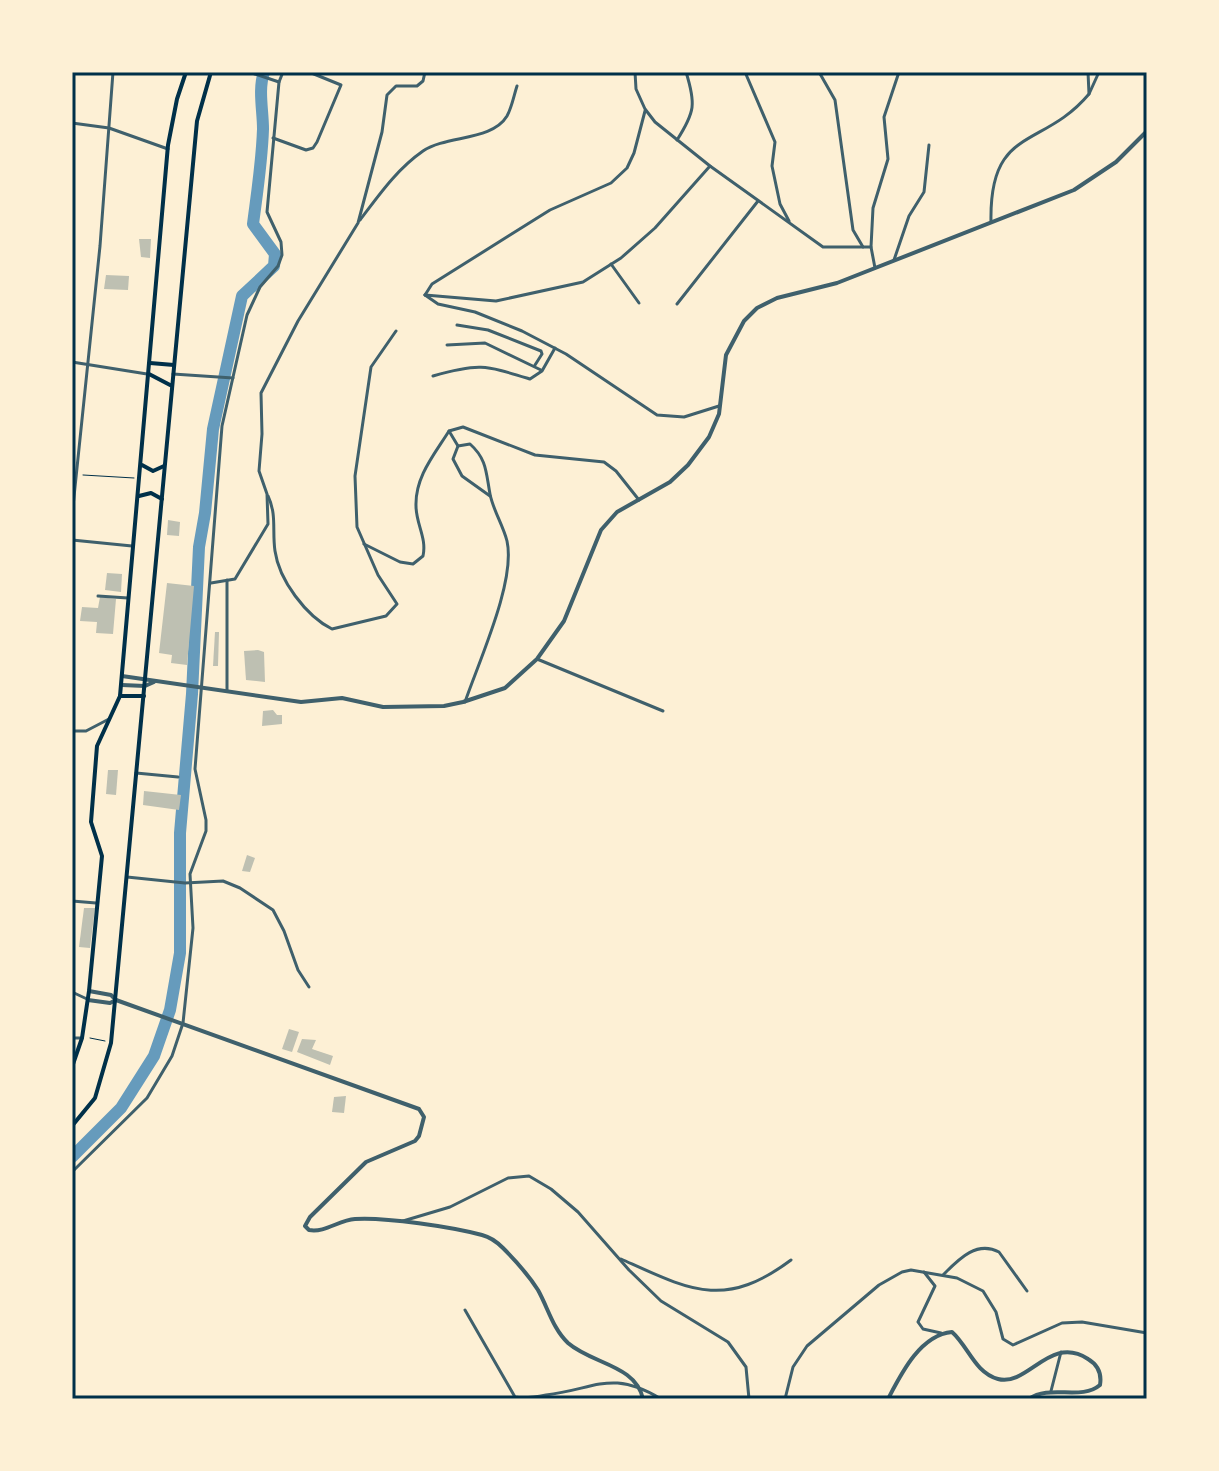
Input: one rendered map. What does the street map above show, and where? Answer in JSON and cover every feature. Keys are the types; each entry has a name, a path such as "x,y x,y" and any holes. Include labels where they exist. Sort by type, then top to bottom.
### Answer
{"main road":[{"path":"72,1067 82,1038 88,1000 102,856 91,822 94,770 100,738 112,717 122,685 168,149 177,99 186,72"},
{"path":"72,1126 95,1098 111,1043 197,121 211,72"},
{"path":"150,363 174,365"},
{"path":"148,374 172,386"},
{"path":"142,465 153,471 164,466"},
{"path":"139,496 151,493 162,499"},
{"path":"120,696 144,696"}],"street":[{"path":"72,516 113,72"},
{"path":"249,72 278,82"},
{"path":"72,1172 147,1098 172,1056 183,1023 193,928 188,883 206,831 195,769 222,426 247,315 260,287 278,266 282,255 281,242 267,212 278,82 283,72"},
{"path":"273,138 311,150 317,142 341,85 309,72"},
{"path":"358,223 382,132 387,95 396,86 417,86 423,81 425,72"},
{"path":"635,72 636,89 655,122 710,166 823,247 871,247"},
{"path":"677,140 691,118 694,106 686,72"},
{"path":"745,72 775,142 772,166 780,204 791,225"},
{"path":"819,72 835,100 853,230 863,247"},
{"path":"875,268 871,247 873,208 888,159 884,117 899,72 919,72"},
{"path":"1088,72 1089,94"},
{"path":"991,222 990,198 1000,162 1010,149 1076,109 1089,94 1099,72"},
{"path":"396,331 371,367 355,476 357,527 378,575 397,604 386,616 332,629 305,609 280,569 275,550 274,509 259,471 261,393 298,321 358,223 393,177 439,142 485,133 497,126 507,116 517,86"},
{"path":"425,295 432,284 550,210 611,183 627,168 645,109"},
{"path":"72,123 109,128 168,149"},
{"path":"122,676 301,702 342,698 383,707 433,707 465,702 505,688 537,659 564,621 601,530 617,512 670,482 688,465 709,437 719,414 726,355 744,321 757,308 777,298 837,283 1074,190 1116,162 1147,131"},
{"path":"894,260 909,216 924,192 929,145"},
{"path":"425,295 496,301 583,282 611,264 655,228 710,166"},
{"path":"677,304 758,201"},
{"path":"611,264 639,303"},
{"path":"425,295 438,304 475,312 555,348 657,415 684,417 719,406"},
{"path":"457,325 488,330 541,351 535,365"},
{"path":"447,345 485,343 542,371"},
{"path":"433,376 469,366 488,366 530,379 542,371 555,348"},
{"path":"72,362 148,374"},
{"path":"173,374 232,378"},
{"path":"364,544 400,562 413,564 423,556 426,544 415,508 418,481 449,431 463,427 535,455 604,462 616,471 639,500"},
{"path":"449,431 458,446"},
{"path":"458,446 470,444 479,453 488,471 490,496 507,542 508,577 465,702"},
{"path":"458,446 453,459 462,476 490,496"},
{"path":"211,583 235,579 268,524 267,494"},
{"path":"72,540 133,546"},
{"path":"227,580 227,691"},
{"path":"98,596 128,598"},
{"path":"537,659 663,711"},
{"path":"122,685 145,686 154,682"},
{"path":"72,731 86,731 112,717"},
{"path":"136,773 178,777"},
{"path":"127,877 188,883 223,881 240,888 273,910 298,970 309,987"},
{"path":"72,901 98,903"},
{"path":"75,993 89,991 111,995 116,1000 422,1112 424,1117 415,1141 366,1162 310,1217 305,1226 314,1232 354,1219 399,1222 491,1238 537,1289 565,1340 589,1357 632,1378 661,1399"},
{"path":"75,993 88,1000 110,1003 116,1000"},
{"path":"72,1038 82,1038"},
{"path":"399,1222 459,1203 508,1178 529,1176 551,1189 578,1212 661,1301 728,1342 746,1367 749,1399"},
{"path":"943,1275 967,1252 993,1248 1027,1291"},
{"path":"617,1257 671,1280 712,1291 729,1291 751,1285 791,1260"},
{"path":"785,1399 793,1367 807,1346 890,1278 911,1270 957,1278 983,1291 992,1301 999,1331 1007,1344 1021,1343 1062,1323 1082,1322 1147,1333"},
{"path":"924,1272 935,1286 918,1322 923,1329 952,1332 983,1370 996,1379 1007,1381 1061,1352 1071,1351 1095,1363 1102,1377 1100,1385 1093,1391 1051,1391 1038,1393 1029,1399"},
{"path":"465,1310 515,1397 557,1397 607,1382 640,1386"},
{"path":"888,1399 920,1348 941,1333"},
{"path":"1051,1391 1061,1352"},
{"path":"640,1386 643,1399"}],"path":[{"path":"74,474 140,479"},
{"path":"82,1038 111,1043"}],"building":[{"path":"139,239 151,239 150,258 141,257"},
{"path":"106,275 129,276 128,290 104,289"},
{"path":"168,520 180,522 179,536 167,535"},
{"path":"107,573 122,574 121,592 105,590"},
{"path":"167,583 194,586 187,665 171,663 172,655 159,653"},
{"path":"100,597 116,599 113,634 96,633 97,622 80,621 82,607 98,608"},
{"path":"215,632 219,632 218,666 213,666"},
{"path":"244,651 264,652 265,682 246,680"},
{"path":"273,710 277,715 282,715 282,724 262,726 263,711"},
{"path":"108,770 118,770 116,795 106,794"},
{"path":"144,791 181,795 179,810 143,805"},
{"path":"247,855 255,858 250,872 242,871"},
{"path":"84,908 95,908 90,948 79,947"},
{"path":"289,1029 299,1032 292,1052 282,1049"},
{"path":"302,1039 316,1040 312,1049 333,1056 330,1065 297,1052"},
{"path":"346,1096 344,1113 332,1112 334,1097"}],"waterway":[{"path":"72,1157 121,1108 154,1056 170,1010 180,953 180,833 192,694 199,547 213,429 242,296 274,266 275,254 253,224 262,141 264,72"}]}
